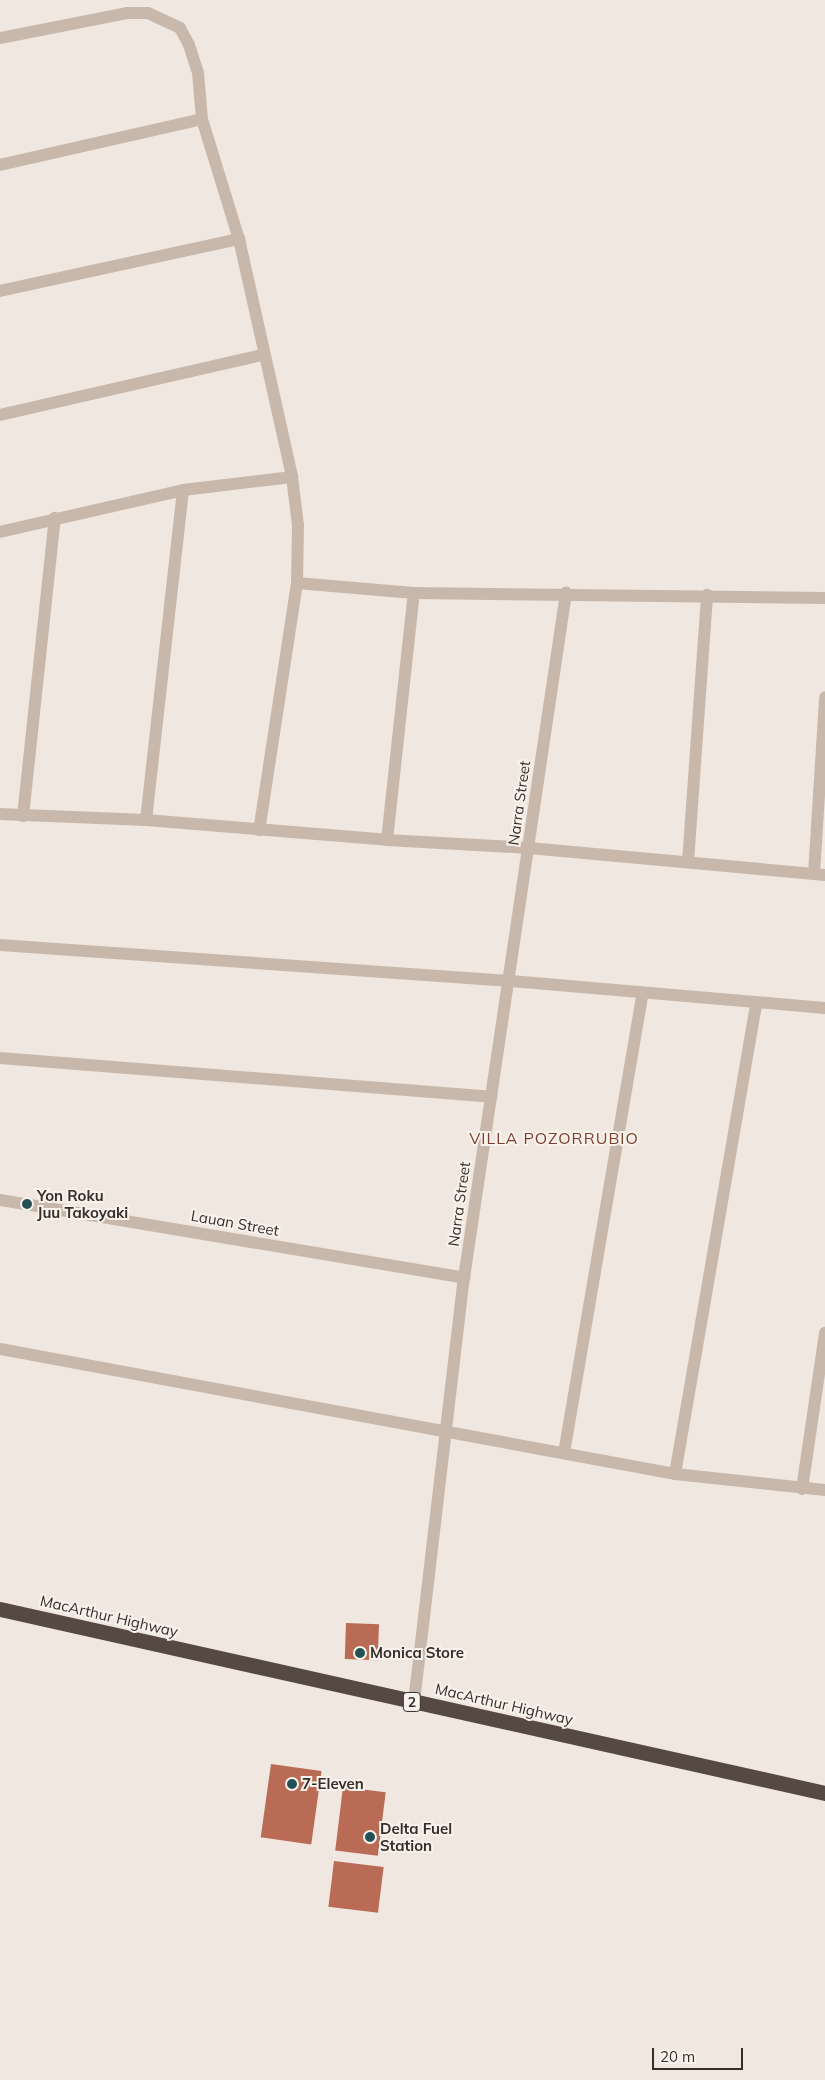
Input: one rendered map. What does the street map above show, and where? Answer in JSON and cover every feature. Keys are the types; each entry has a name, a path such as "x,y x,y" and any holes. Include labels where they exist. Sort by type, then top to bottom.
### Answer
{"highway":[{"name":"MacArthur Highway","path":"0,1609 825,1793"}],"street":[{"path":"0,38 127,13 148,13 168,20 180,28 189,45 198,73 202,119 239,239 263,355 292,477 298,525 297,583 259,830"},
{"path":"0,165 202,119"},
{"path":"0,290 239,239"},
{"path":"0,415 263,355"},
{"path":"0,532 182,490 292,477"},
{"path":"146,820 182,490"},
{"path":"23,816 55,518"},
{"path":"297,583 414,593 566,593 825,598"},
{"path":"387,840 414,593"},
{"name":"Narra Street","path":"414,1702 444,1430 464,1278 491,1097 511,982 566,593"},
{"path":"688,862 707,595"},
{"path":"0,814 146,820 387,840 529,848 819,875 825,697"},
{"path":"0,945 511,982 642,995 825,1008"},
{"path":"564,1454 642,995"},
{"path":"676,1474 756,1003"},
{"path":"0,1058 491,1097"},
{"name":"Lauan Street","path":"0,1200 464,1278"},
{"path":"802,1489 825,1333"},
{"path":"0,1349 676,1474 825,1490"}],"building":[{"path":"346,1623 379,1624 378,1660 345,1659"},
{"path":"271,1764 322,1771 311,1844 261,1837"},
{"path":"343,1787 386,1792 378,1856 335,1851"},
{"path":"334,1861 384,1867 378,1913 328,1907"}],"place":[{"name":"Yon Roku Juu Takoyaki","path":"27,1204"},
{"name":"Monica Store","path":"360,1653"},
{"name":"7-Eleven","path":"292,1784"},
{"name":"Delta Fuel Station","path":"370,1837"}],"district":[{"name":"VILLA POZORRUBIO","path":"554,1138"}]}
